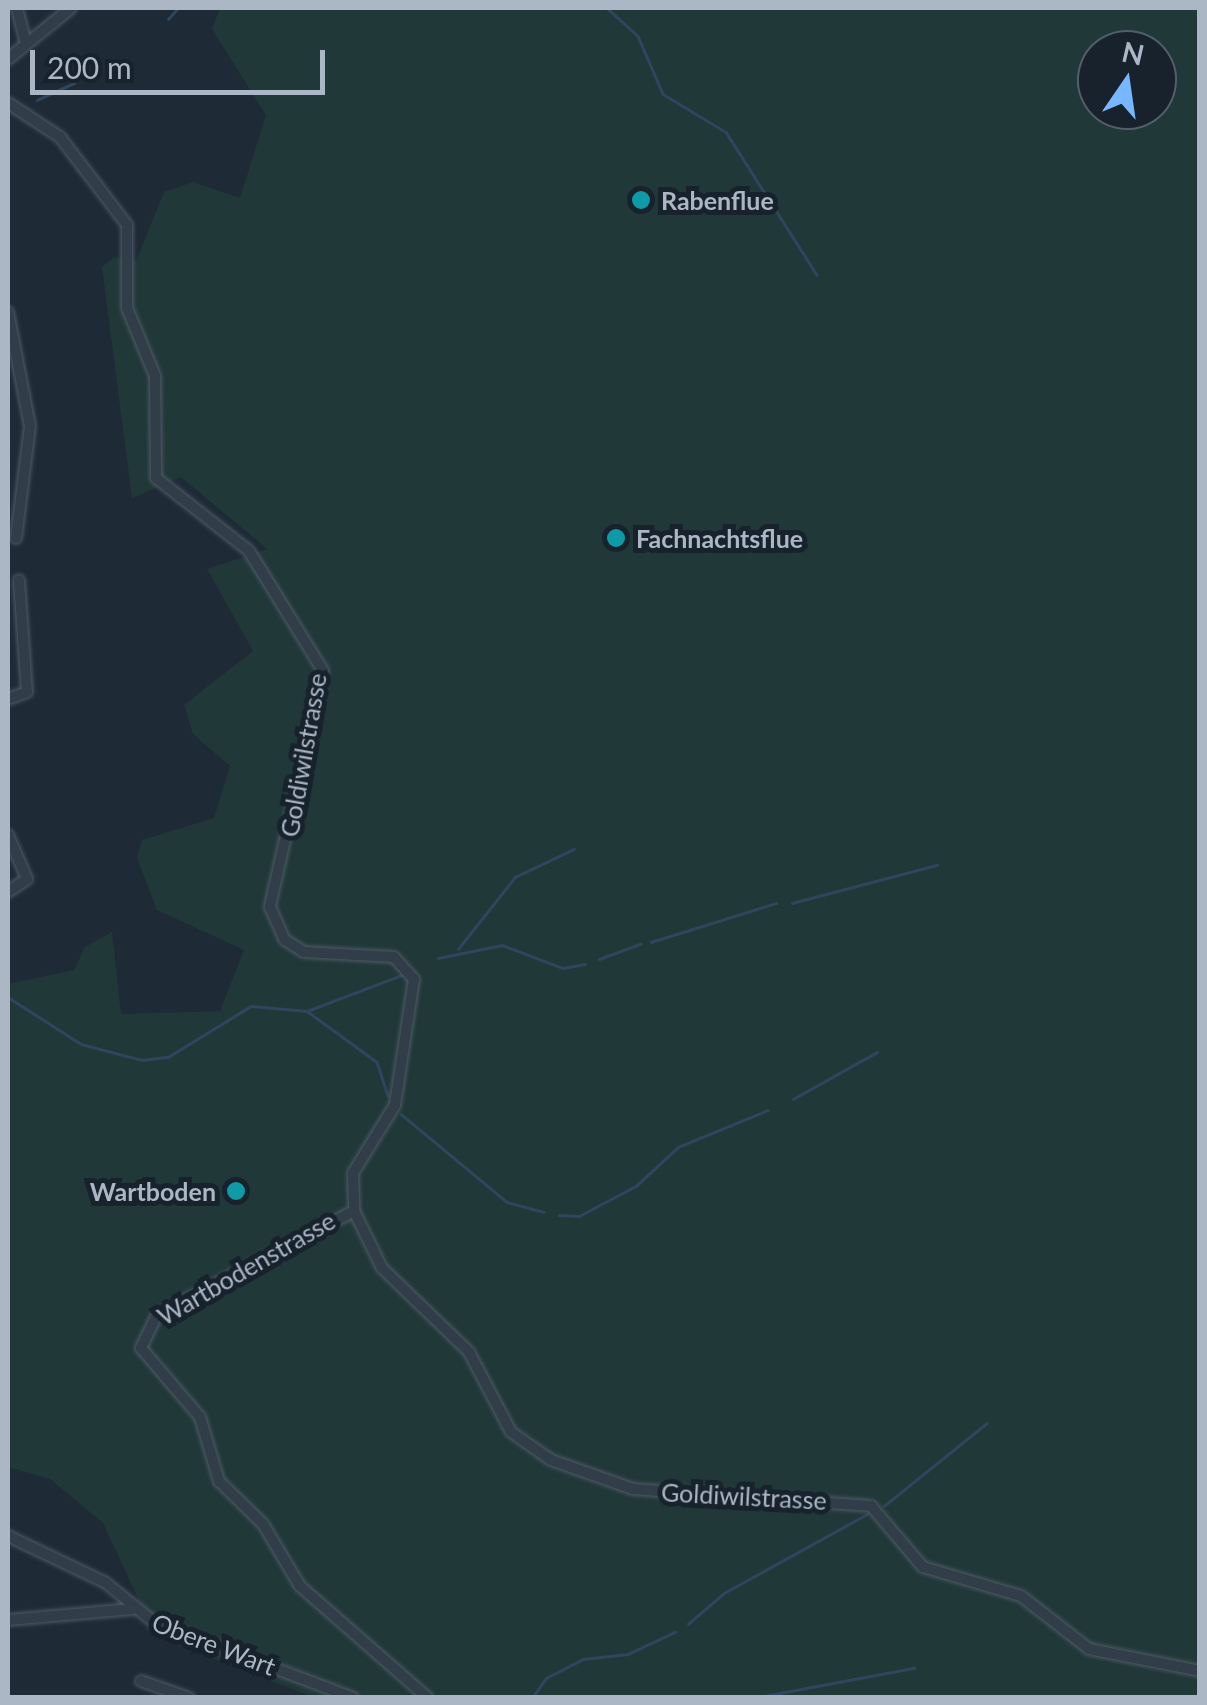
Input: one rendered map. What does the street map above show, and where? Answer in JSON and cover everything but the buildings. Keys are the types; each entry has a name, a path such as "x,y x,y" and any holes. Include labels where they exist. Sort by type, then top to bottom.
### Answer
{"street":[{"path":"17,8 26,44"},
{"path":"8,59 71,8"},
{"name":"Goldiwilstrasse","path":"8,103 60,136 127,225 127,308 155,376 156,478 248,551 323,671 272,923 304,952 394,957 414,980 395,1105 358,1156 354,1212 382,1268 469,1352 511,1432 551,1460 633,1490 871,1506 923,1568 1021,1596 1090,1649 1200,1670"},
{"path":"8,312 30,426 16,538"},
{"path":"8,699 27,692 19,580"},
{"path":"8,835 27,879 8,892"},
{"name":"Wartbodenstrasse","path":"354,1212 157,1315 141,1348 200,1417 219,1481 262,1524 300,1586 428,1698"},
{"name":"Obere Wart","path":"8,1536 106,1583 133,1609 353,1698"},
{"name":"Obere Wart","path":"8,1620 133,1609"},
{"path":"141,1681 188,1698"}],"green space":[{"path":"220,8 1199,8 1199,1697 313,1697 156,1637 103,1523 50,1479 8,1467 8,984 74,970 85,947 112,932 121,1014 220,1011 244,950 157,910 137,858 142,840 214,818 230,766 193,734 184,705 253,651 207,569 267,549 181,477 132,498 102,267 114,257 136,261 164,192 193,182 240,198 266,115 212,29"}],"waterway":[{"path":"168,19 178,8"},
{"path":"607,8 638,36 663,94 726,132 817,275"},
{"path":"37,100 74,83"},
{"path":"458,949 515,877 574,849"},
{"path":"792,903 937,865"},
{"path":"651,942 776,903"},
{"path":"599,959 640,944"},
{"path":"438,958 502,945 563,968 585,964"},
{"path":"307,1011 402,975"},
{"path":"8,997 81,1044 142,1060 168,1057 251,1006 307,1011 377,1062 388,1095"},
{"path":"793,1099 877,1052"},
{"path":"559,1215 579,1216 636,1186 678,1147 768,1110"},
{"path":"401,1114 507,1202 544,1212"},
{"path":"884,1506 987,1423"},
{"path":"688,1624 724,1593 867,1514"},
{"path":"532,1698 546,1678 583,1659 628,1654 675,1632"},
{"path":"753,1698 914,1668"}],"place":[{"name":"Rabenflue","path":"641,200"},
{"name":"Fachnachtsflue","path":"616,538"},
{"name":"Wartboden","path":"236,1191"}]}
